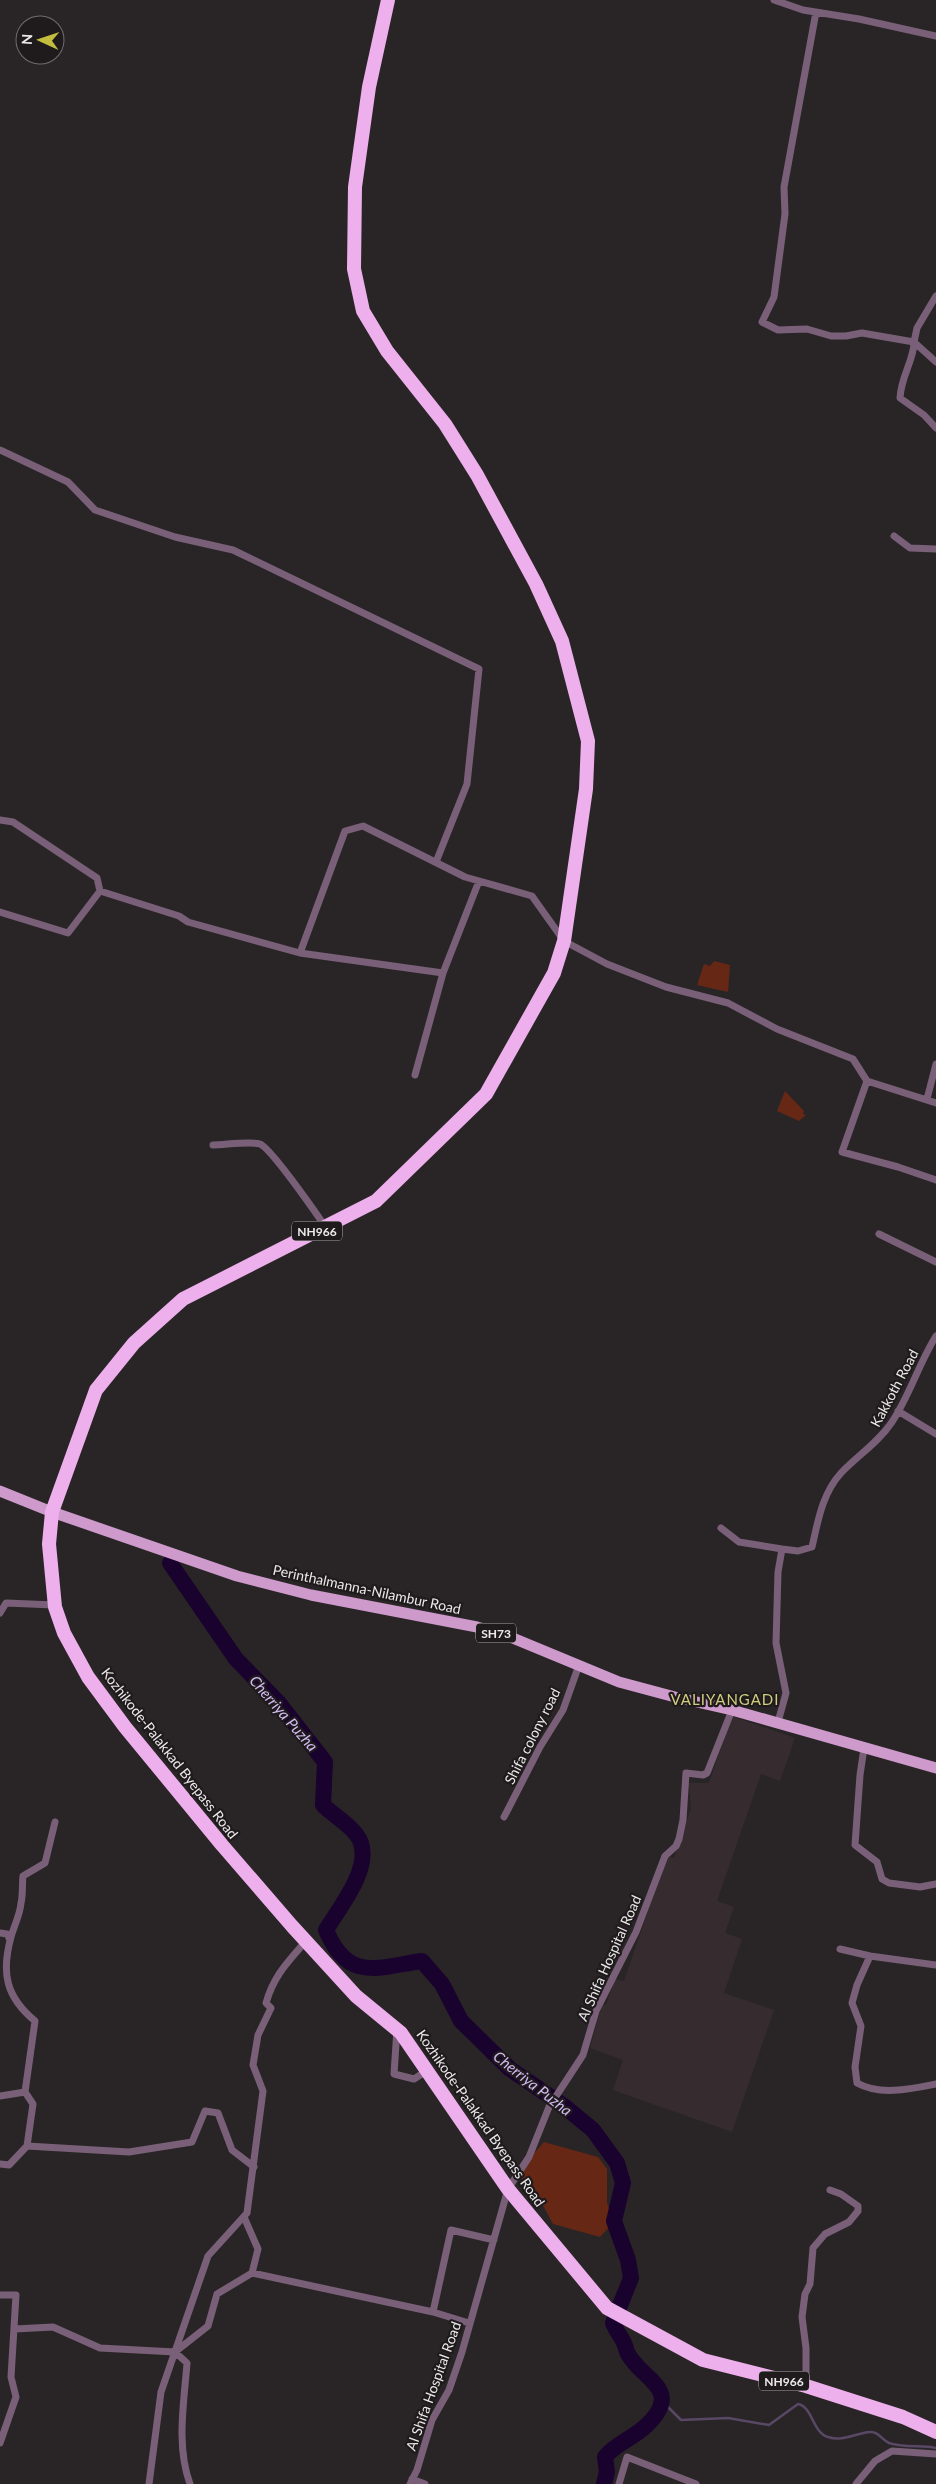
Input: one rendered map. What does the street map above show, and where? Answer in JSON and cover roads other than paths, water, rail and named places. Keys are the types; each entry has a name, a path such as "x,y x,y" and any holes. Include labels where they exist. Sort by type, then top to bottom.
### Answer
{"highway":[{"name":"Kozhikode-Palakkad Byepass Road","path":"388,0 368,87 355,187 354,269 363,311 388,351 445,424 477,475 536,584 562,641 588,741 586,789 564,941 554,973 486,1094 376,1201 184,1299 134,1343 96,1390 52,1512 49,1544 54,1605 64,1633 76,1656 108,1704 222,1845 306,1941 356,1996 397,2029 429,2070 508,2189 607,2308 703,2360 806,2386"},
{"name":"NH966","path":"806,2386 903,2417 936,2432"}],"main road":[{"name":"Perinthalmanna-Nilambur Road","path":"0,1490 52,1512 237,1576 311,1595 477,1627 508,1636 619,1682 675,1698 778,1722 936,1768"}],"street":[{"path":"774,0 816,12 936,36"},
{"path":"816,12 784,187 782,240 774,297 762,322 778,330 807,329 831,336 862,333 914,342 936,362"},
{"path":"936,296 917,328 914,352 901,385 900,398 924,415 936,428"},
{"path":"0,450 68,482 95,510 175,537 233,550 479,669 467,784 436,862"},
{"path":"894,536 910,548 936,549"},
{"path":"0,820 12,822 97,878 100,891"},
{"path":"300,953 345,831 363,826 465,877 532,896 564,941 607,964 666,987 728,1002 777,1029 853,1059 867,1081 936,1103"},
{"path":"415,1075 444,973 479,881"},
{"path":"0,912 68,933 100,891"},
{"path":"100,891 179,916 188,922 300,953 444,973"},
{"path":"927,1099 936,1064"},
{"path":"867,1081 842,1152 898,1167 936,1180"},
{"path":"213,1145 260,1144 276,1156 282,1168 325,1226"},
{"path":"879,1234 936,1262"},
{"name":"Kakkoth Road","path":"722,1528 739,1542 798,1551 812,1547 821,1508 829,1490 841,1473 881,1437 898,1411 936,1336"},
{"path":"898,1411 936,1434"},
{"path":"778,1722 786,1693 776,1643 778,1572 782,1549"},
{"path":"0,1613 6,1603 54,1605"},
{"name":"Shifa colony road","path":"504,1817 540,1747 562,1710 579,1665"},
{"name":"Al Shifa Hospital Road","path":"411,2481 432,2420 448,2390 508,2189 529,2157 549,2107 583,2055 596,2011 636,1932 665,1856 676,1846 683,1820 686,1773 703,1775 707,1773 732,1710"},
{"path":"864,1748 860,1774 855,1845 877,1862 882,1879 889,1883 920,1887 936,1884"},
{"path":"0,2164 9,2165 28,2146 33,2104 25,2092 35,2021 23,2011 12,1996 7,1982 10,1940 21,1905 22,1876 45,1863 55,1822"},
{"path":"0,1933 7,1934 10,1940"},
{"path":"149,2484 161,2392 208,2256 247,2213 263,2090 253,2064 258,2035 272,2008 266,2002 270,1989 281,1969 306,1941"},
{"path":"840,1948 870,1956 936,1965"},
{"path":"870,1956 857,1985 852,2003 861,2026 855,2067 857,2083 869,2089 880,2090 936,2084"},
{"path":"397,2029 394,2074 414,2078 429,2070"},
{"path":"0,2096 25,2092"},
{"path":"28,2146 129,2152 192,2142 205,2111 218,2113 232,2150 254,2167"},
{"path":"806,2386 806,2348 802,2317 804,2294 810,2284 813,2248 825,2234 849,2222 858,2211 858,2206 851,2200 830,2190"},
{"path":"244,2217 258,2249 252,2273"},
{"path":"433,2312 451,2230 494,2240"},
{"path":"175,2352 208,2326 217,2294 252,2273 433,2312 469,2323"},
{"path":"0,2295 16,2296 11,2377 16,2397 0,2443"},
{"path":"15,2329 53,2327 100,2348 175,2352 187,2363 182,2444 185,2471 190,2484"},
{"path":"856,2484 875,2461 892,2451 936,2454"},
{"path":"619,2484 627,2457 696,2484"},
{"path":"411,2481 426,2484"}],"waterway":[{"name":"Cherriya Puzha","path":"170,1563 236,1659 278,1702 325,1762 323,1805 350,1827 361,1843 363,1854 357,1877 352,1889 326,1930 335,1947 344,1958 354,1965 366,1968 422,1961 442,1984 461,2021 510,2069 564,2106 593,2130 617,2163 623,2183 614,2221 628,2260 631,2278 613,2323 634,2363 657,2386 662,2402 657,2413 647,2425 614,2448 605,2457 607,2472 604,2484"},
{"path":"662,2401 681,2420 728,2418 769,2425 798,2404 807,2410 819,2430 828,2437 849,2437 873,2432 895,2445 936,2448"}],"district":[{"name":"VALIYANGADI","path":"725,1699"}]}
